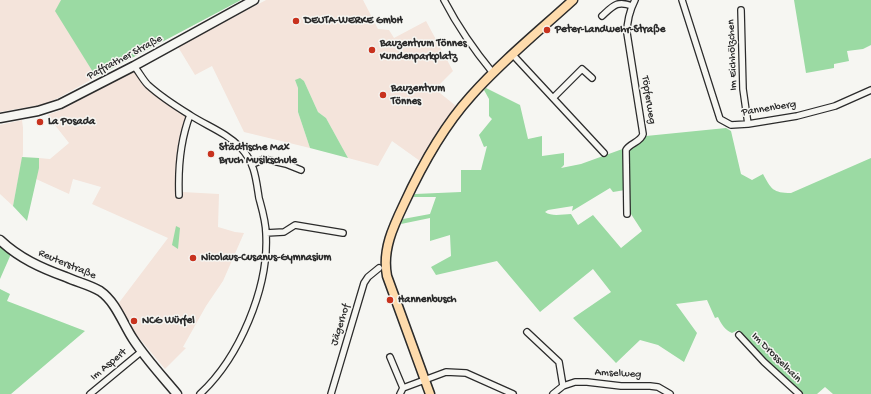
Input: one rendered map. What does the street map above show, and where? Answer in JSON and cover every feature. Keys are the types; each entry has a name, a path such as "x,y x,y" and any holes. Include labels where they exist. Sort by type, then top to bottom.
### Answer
{"main road":[{"path":"430,394 390,288 385,265 385,253 388,241 415,180 449,123 471,96 493,73 573,0"}],"street":[{"name":"Paffrather Straße","path":"0,118 30,113 55,106 134,66 254,0"},
{"path":"444,0 463,34 493,73"},
{"name":"Pannenberg","path":"682,0 720,119 731,125 748,124 819,111 871,90"},
{"name":"Töpferweg","path":"602,16 618,4 633,3 627,33 643,134 641,138 626,150 627,214"},
{"name":"Im Eichhölzchen","path":"741,10 743,89 748,124"},
{"path":"513,55 604,153"},
{"path":"134,66 148,85 190,115 226,136 241,148 253,164 266,233 266,257 251,317 232,355 213,381 200,394"},
{"path":"553,98 582,69 592,78"},
{"path":"179,195 180,147 184,130 190,115"},
{"path":"253,164 264,159 286,164 301,170"},
{"path":"266,233 284,232 295,225 343,233"},
{"name":"Reuterstraße","path":"0,240 22,258 38,267 100,291 113,305 133,339 177,394"},
{"name":"Jägerhof","path":"331,394 364,283 368,277 379,268"},
{"path":"527,332 559,362 563,386"},
{"name":"Im Drosselhain","path":"739,335 764,362 799,394"},
{"name":"Im Aspert","path":"90,394 142,351"},
{"path":"390,357 402,391 446,372 466,372 513,394"},
{"name":"Amselweg","path":"553,394 563,386 575,382 621,386 658,387 670,394"}],"shaded area":[{"path":"0,0 61,0 56,11 96,77 45,104 0,112"},
{"path":"266,0 363,0 378,29 389,30 394,38 426,21 453,71 435,89 456,106 446,119 420,161 392,141 378,166 348,158 326,118 318,112 304,81 295,80 298,88 298,112 310,148 244,132 212,66 195,75 178,47"},
{"path":"132,72 136,73 142,84 149,91 185,115 186,119 180,135 177,150 175,194 181,195 182,192 219,194 218,227 244,233 223,281 206,306 183,347 186,348 165,369 135,333 118,304 168,238 92,204 101,187 73,179 69,194 36,179 39,158 50,159 69,143 47,115 61,110"},
{"path":"22,120 23,154 13,206 0,194 0,125"}],"green space":[{"path":"61,0 241,0 96,77 55,11"},
{"path":"794,0 871,0 871,45 863,49 847,51 849,61 834,64 834,68 806,73"},
{"path":"300,78 304,81 318,112 326,118 348,158 310,148 298,112 298,88 295,80"},
{"path":"486,88 520,105 528,139 542,136 542,156 564,153 564,165 561,168 581,164 628,147 646,136 726,128 731,131 741,174 752,180 763,174 771,187 780,192 791,193 871,158 871,394 833,394 825,387 817,394 801,394 753,348 738,330 732,333 730,332 725,328 718,317 715,318 707,300 676,304 697,333 684,362 658,345 640,340 616,363 573,318 611,292 593,269 540,312 497,261 436,275 431,267 451,256 450,235 430,241 430,218 401,224 403,219 430,214 436,197 413,197 415,194 461,192 461,170 481,170 487,146 484,147 479,135 492,119 489,116 489,99 484,90","holes":["610,188 613,192 625,190 626,216 631,214 642,231 621,248 593,215 578,225 571,214 554,215 545,212 548,210 573,206 572,211"]},
{"path":"22,157 39,158 39,168 27,221 13,206"},
{"path":"176,226 180,228 178,249 172,245"},
{"path":"0,245 11,254 0,279"},
{"path":"0,289 10,294 7,301 85,331 11,394 0,394"}],"place":[{"name":"DEUTA-WERKE GmbH","path":"296,21"},
{"name":"Peter-Landwehr-Straße","path":"547,30"},
{"name":"Bauzentrum Tönnes Kundenparkplatz","path":"372,50"},
{"name":"Bauzentrum Tönnes","path":"383,95"},
{"name":"La Posada","path":"40,122"},
{"name":"Städtische Max Bruch Musikschule","path":"211,154"},
{"name":"Nicolaus-Cusanus-Gymnasium","path":"193,258"},
{"name":"Hannenbusch","path":"390,300"},
{"name":"NCG Würfel","path":"134,321"}]}
